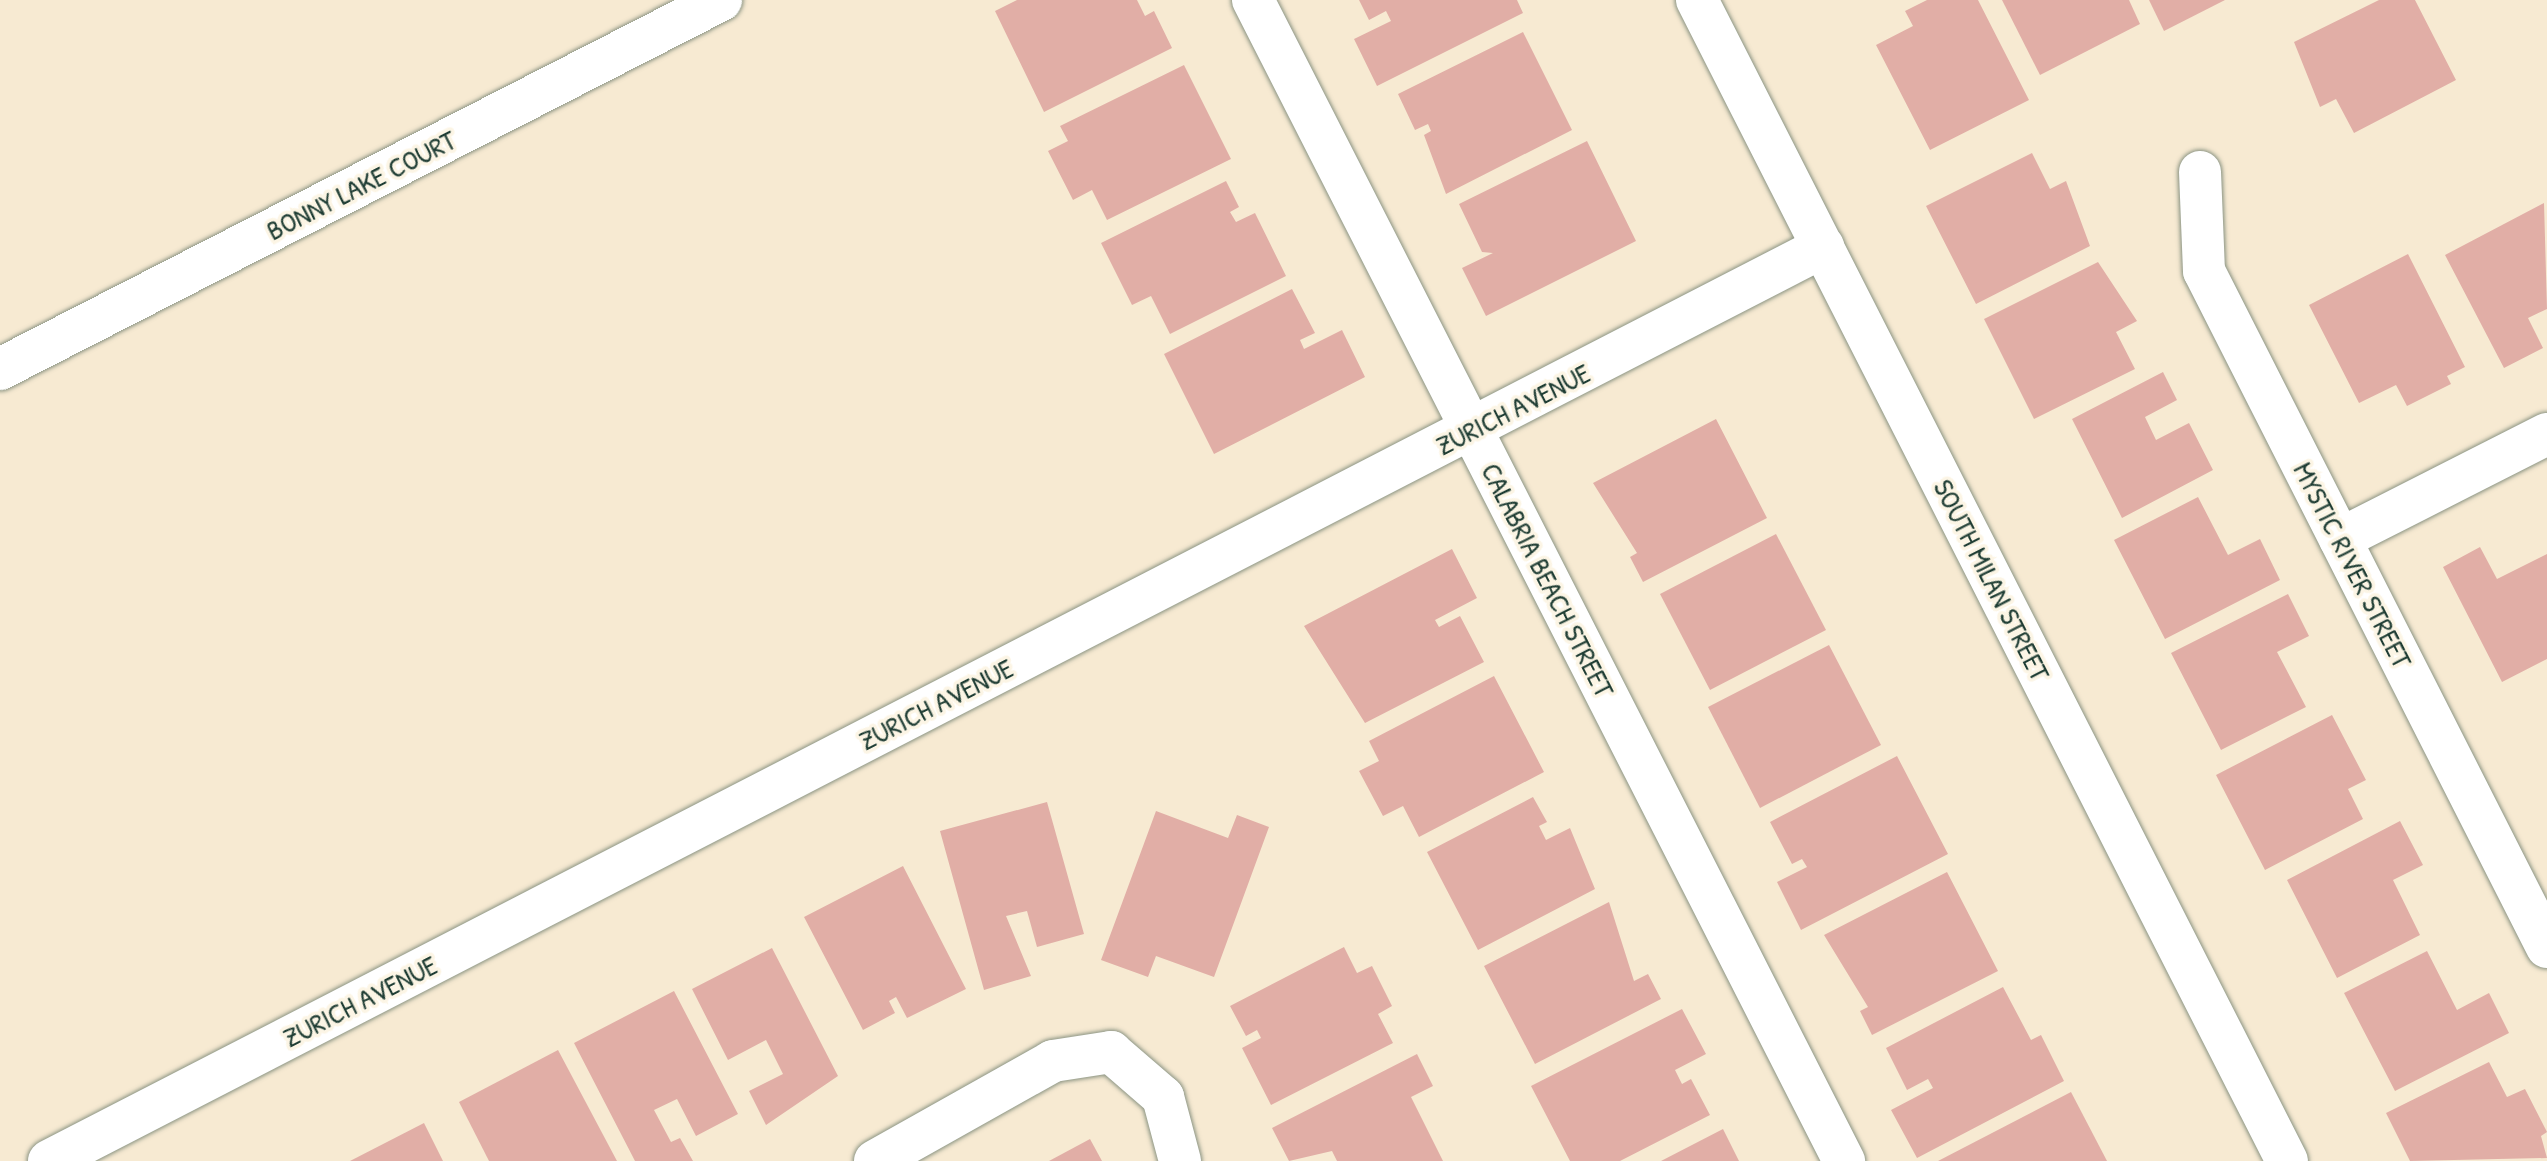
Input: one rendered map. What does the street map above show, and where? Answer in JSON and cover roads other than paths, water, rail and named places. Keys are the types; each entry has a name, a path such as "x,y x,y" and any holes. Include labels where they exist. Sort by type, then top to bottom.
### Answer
{"street":[{"name":"BONNY LAKE COURT","path":"0,369 721,0"},
{"name":"CALABRIA BEACH STREET","path":"1253,0 1844,1161"},
{"name":"SOUTH MILAN STREET","path":"1699,1 2287,1161"},
{"name":"MYSTIC RIVER STREET","path":"2200,172 2204,271 2547,947"},
{"name":"ZURICH AVENUE","path":"49,1161 1823,247"},
{"path":"2340,539 2547,434"},
{"path":"875,1161 1053,1061 1111,1052 1163,1097 1180,1161"}]}
